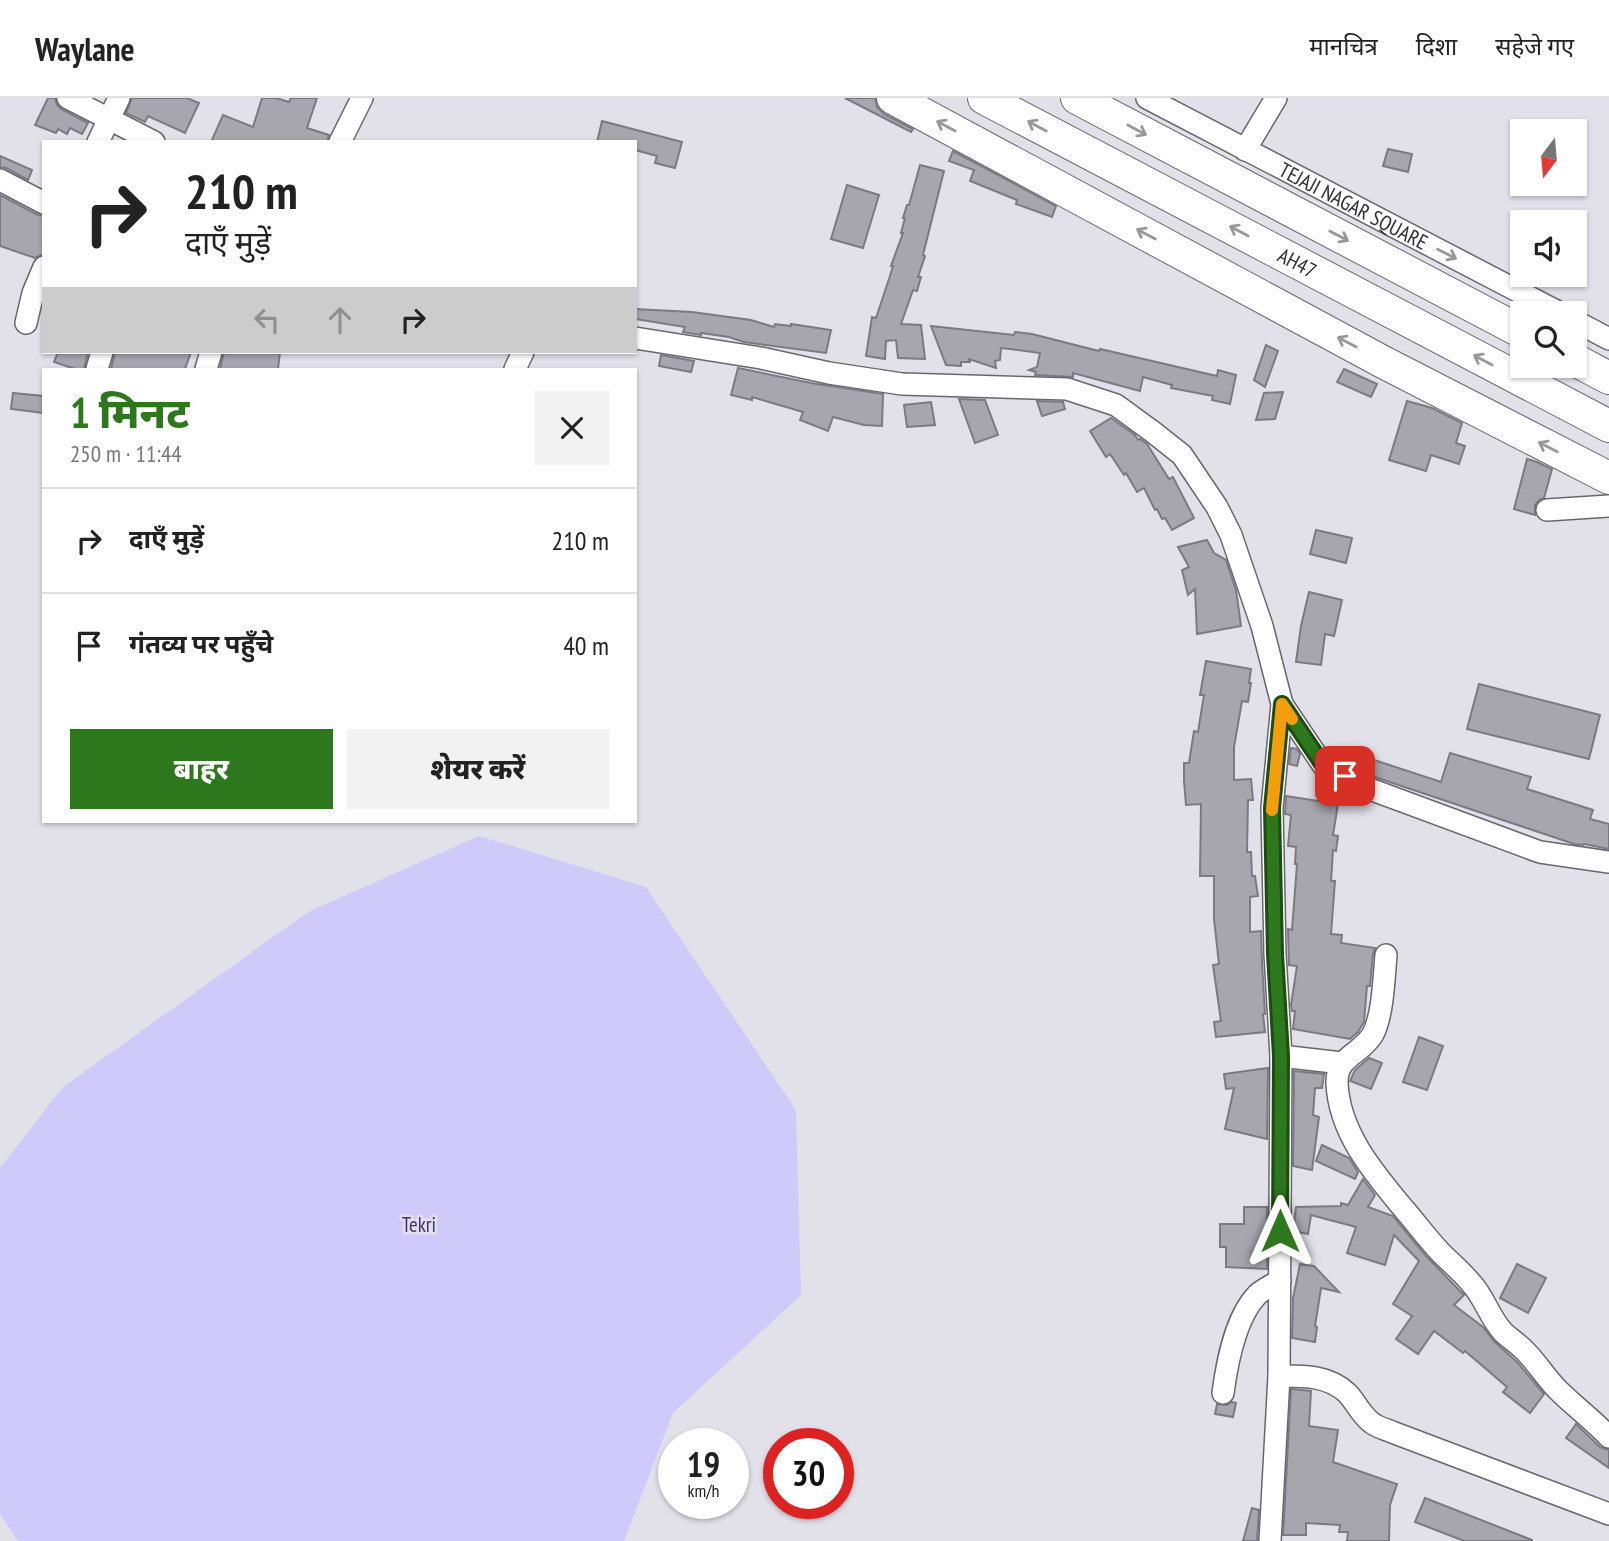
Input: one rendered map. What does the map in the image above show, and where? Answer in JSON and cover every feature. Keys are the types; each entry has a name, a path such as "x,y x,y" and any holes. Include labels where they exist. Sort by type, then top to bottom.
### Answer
{"highway":[{"path":"893,98 1383,362 1609,478"},
{"name":"AH47","path":"984,98 1609,426"},
{"name":"AH47","path":"1077,98 1510,326"},
{"path":"1587,366 1609,377"}],"street":[{"path":"68,98 150,140"},
{"path":"99,140 119,98"},
{"path":"341,140 362,98"},
{"name":"TEJAJI NAGAR SQUARE","path":"1147,98 1537,301"},
{"path":"1245,150 1276,98"},
{"path":"0,180 42,202"},
{"path":"26,323 33,293 42,272"},
{"path":"1587,327 1609,339"},
{"path":"637,338 902,384 1067,388 1116,405 1182,455 1217,507 1231,535 1262,626 1282,704 1323,765 1367,788 1540,852 1609,862"},
{"path":"1547,510 1609,506"},
{"path":"1270,1541 1279,1376 1281,1056 1275,954 1272,808 1282,704"},
{"path":"1386,955 1374,1032 1361,1049 1349,1055 1342,1063 1336,1080 1340,1109 1348,1130 1372,1169 1423,1234 1472,1284 1502,1331 1525,1351 1556,1388 1609,1437"},
{"path":"1281,1056 1342,1063"},
{"path":"1223,1393 1227,1363 1244,1316 1257,1296 1280,1280"},
{"path":"1279,1376 1310,1376 1330,1382 1345,1391 1371,1423 1609,1514"}],"green space":[{"name":"Tekri","path":"479,836 646,887 796,1110 801,1295 673,1413 667,1428 658,1428 658,1452 624,1541 18,1541 0,1514 0,1168 63,1087 308,912"}],"building":[{"path":"48,98 55,98 61,109 88,123 82,134 70,128 67,134 58,129 56,133 35,125"},
{"path":"132,98 187,98 199,103 185,133 148,116 145,122 126,113"},
{"path":"262,98 289,102 291,98 317,98 307,128 329,135 328,140 212,140 223,115 253,127"},
{"path":"845,98 875,98 877,107 884,114 913,129 911,132"},
{"path":"602,121 682,142 675,168 655,163 657,156 637,151 637,140 597,140"},
{"path":"1388,149 1412,154 1408,172 1383,166"},
{"path":"953,151 1056,206 1052,217 1016,204 1017,200 970,181 974,170 949,161"},
{"path":"0,156 32,170 28,180 0,167"},
{"path":"920,165 944,171 918,277 921,277 917,291 913,290 901,324 921,325 925,359 898,358 896,340 886,341 885,359 866,356 872,317 876,318 889,279 903,233 903,218"},
{"path":"847,185 879,195 863,248 831,239"},
{"path":"0,195 42,216 42,255 35,258 0,246"},
{"path":"637,309 692,312 751,320 774,327 775,324 791,324 831,330 826,353 683,332 685,327 637,319"},
{"path":"931,326 1014,335 1015,332 1032,334 1217,376 1218,370 1236,375 1230,404 1212,400 1213,396 1171,388 1172,385 1143,377 1140,391 1073,373 1073,377 1035,375 1036,372 1029,370 1037,367 1040,353 1001,348 1000,360 995,361 996,368 969,359 970,362 961,362 961,366 946,365"},
{"path":"1266,345 1278,351 1265,387 1254,380"},
{"path":"57,354 88,354 84,368 72,368 54,362"},
{"path":"115,354 190,354 185,368 111,368"},
{"path":"224,354 280,354 278,368 220,368"},
{"path":"661,355 694,361 691,372 659,366"},
{"path":"738,368 883,394 882,426 864,425 833,417 828,431 800,420 803,412 752,397 752,400 731,395"},
{"path":"1344,369 1377,384 1371,397 1337,382"},
{"path":"1283,392 1275,419 1256,420 1264,393"},
{"path":"13,393 42,396 42,413 11,409"},
{"path":"959,399 985,400 998,435 975,443"},
{"path":"1037,401 1063,402 1065,409 1042,416"},
{"path":"1407,401 1432,408 1462,423 1456,443 1465,446 1459,464 1431,455 1426,471 1389,460"},
{"path":"931,402 935,425 907,427 904,405"},
{"path":"1111,418 1147,444 1169,479 1173,477 1194,518 1172,530 1165,518 1162,519 1157,509 1155,510 1144,488 1137,492 1110,454 1106,457 1090,431"},
{"path":"1527,459 1552,469 1544,498 1535,505 1535,515 1514,509"},
{"path":"1316,530 1352,538 1346,563 1310,554"},
{"path":"1207,540 1214,553 1226,560 1236,590 1241,626 1197,634 1195,589 1188,595 1182,570 1189,567 1178,547"},
{"path":"1309,592 1342,600 1334,636 1325,634 1321,665 1296,662"},
{"path":"1206,661 1251,669 1248,702 1242,701 1234,747 1234,780 1251,779 1253,800 1248,800 1247,852 1251,852 1252,876 1255,876 1258,896 1250,897 1250,932 1261,931 1265,1014 1265,1032 1216,1037 1214,1022 1221,1021 1213,965 1219,964 1214,919 1214,876 1200,876 1201,804 1186,805 1184,781 1184,763 1189,763 1194,731 1198,732 1204,695 1200,695"},
{"path":"1479,684 1600,715 1589,759 1467,729"},
{"path":"1291,748 1297,749 1300,754 1297,766 1289,764"},
{"path":"1344,750 1441,782 1450,753 1531,777 1527,789 1593,810 1590,819 1609,824 1609,849 1574,844 1372,776 1341,760"},
{"path":"1286,796 1338,804 1333,835 1338,836 1336,851 1333,850 1331,881 1335,881 1331,934 1342,935 1341,943 1375,948 1370,986 1367,986 1364,1022 1350,1039 1293,1029 1295,1011 1292,1011 1291,1005 1297,966 1289,965 1288,929 1292,930 1297,864 1296,847 1288,846 1291,815 1285,814"},
{"path":"1419,1037 1443,1046 1427,1090 1403,1082"},
{"path":"1369,1058 1382,1063 1371,1089 1350,1081 1355,1070"},
{"path":"1268,1068 1267,1139 1225,1129 1234,1088 1226,1089 1224,1074"},
{"path":"1294,1071 1324,1074 1322,1088 1315,1088 1313,1115 1319,1117 1312,1170 1293,1166"},
{"path":"1322,1145 1349,1158 1358,1172 1355,1179 1316,1161"},
{"path":"1363,1179 1375,1195 1368,1207 1393,1216 1426,1256 1464,1295 1454,1305 1483,1327 1544,1394 1530,1413 1503,1392 1507,1387 1465,1351 1463,1353 1434,1331 1418,1354 1396,1339 1412,1316 1393,1304 1419,1261 1394,1235 1385,1265 1347,1253 1356,1227 1311,1215 1308,1234 1293,1231 1296,1207 1341,1206 1341,1203 1348,1205"},
{"path":"1244,1207 1267,1207 1267,1269 1226,1267 1226,1247 1220,1247 1220,1224 1244,1224"},
{"path":"1300,1264 1314,1266 1339,1292 1321,1288 1315,1342 1292,1338 1293,1298"},
{"path":"1517,1264 1546,1278 1528,1313 1500,1298"},
{"path":"1291,1389 1311,1391 1309,1426 1338,1430 1333,1462 1397,1484 1390,1505 1389,1541 1347,1541 1348,1532 1339,1532 1340,1525 1306,1523 1306,1535 1283,1535"},
{"path":"1236,1403 1233,1417 1215,1414 1217,1404 1227,1405"},
{"path":"1576,1424 1600,1447 1609,1450 1609,1468 1566,1438"},
{"path":"1425,1498 1532,1541 1464,1541 1415,1522"},
{"path":"1252,1508 1259,1510 1257,1541 1243,1541"}],"slow traffic":[{"path":"1272,810 1282,704 1292,719"}],"route":[{"path":"1280,1231 1281,1056 1275,954 1272,808 1282,704 1323,765 1345,776"}]}
